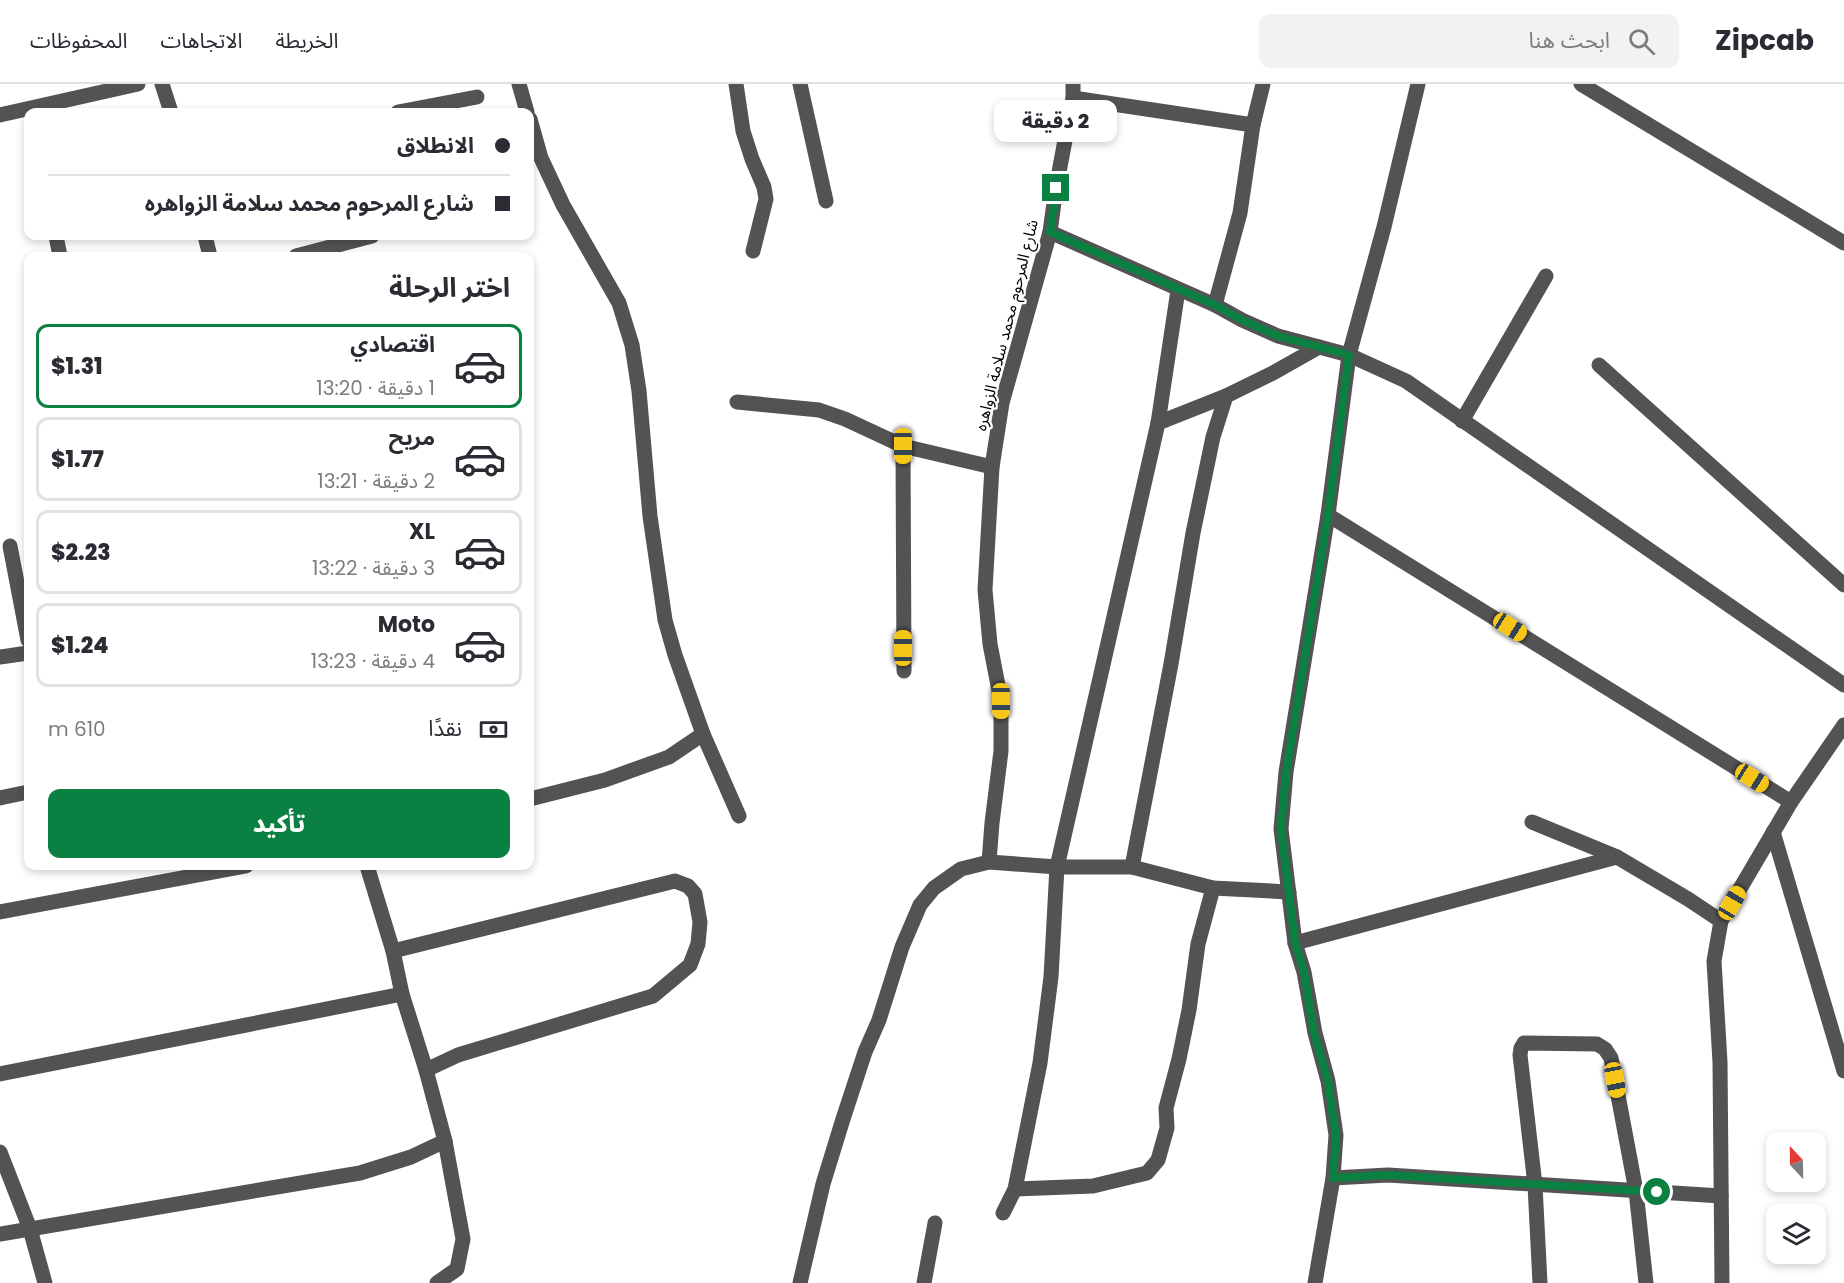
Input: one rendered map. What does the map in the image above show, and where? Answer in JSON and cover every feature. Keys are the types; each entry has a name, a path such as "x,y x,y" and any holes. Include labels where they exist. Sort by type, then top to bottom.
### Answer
{"street":[{"path":"49,108 138,84"},
{"path":"162,84 170,108"},
{"path":"519,84 526,108"},
{"path":"735,84 742,131 764,187 766,199 753,251"},
{"path":"800,84 826,201"},
{"path":"1215,305 1240,213 1253,124 1263,84"},
{"path":"1315,1283 1333,1178 1336,1135 1328,1081 1314,1033 1304,972 1295,943 1281,829 1286,772 1328,514 1349,355 1384,227 1418,84"},
{"path":"1581,84 1844,243"},
{"path":"1073,91 1253,124"},
{"name":"شارع المرحوم محمد سلامة الزواهره","path":"989,862 1001,751 1001,701 990,644 985,590 992,466 1002,403 1050,232 1073,91"},
{"path":"419,108 477,97"},
{"path":"0,115 24,114"},
{"path":"534,133 541,158 564,206 619,303 632,345 639,391 650,516 665,620 703,734 739,816"},
{"path":"1050,232 1215,305 1278,336 1349,355 1406,381 1844,685"},
{"path":"311,252 357,240"},
{"path":"1462,421 1546,276"},
{"path":"1003,1213 1015,1189 1040,1063 1051,977 1057,867 1158,423 1178,290"},
{"path":"1158,423 1226,396 1319,347"},
{"path":"1599,365 1844,585"},
{"path":"1132,867 1169,676 1193,533 1213,437 1226,396"},
{"path":"736,402 819,410 845,419 903,446 992,466"},
{"path":"903,446 904,670"},
{"path":"1328,514 1791,802"},
{"path":"10,546 24,619"},
{"path":"0,657 24,654"},
{"path":"1722,1283 1720,1062 1714,961 1721,921 1791,802 1844,725"},
{"path":"534,798 605,780 669,756 703,734"},
{"path":"0,798 24,793"},
{"path":"1532,822 1617,857 1688,898 1721,921"},
{"path":"1773,832 1844,1071"},
{"path":"1295,943 1617,857"},
{"path":"800,1283 823,1184 865,1052 879,1020 902,947 920,905 934,888 961,869 989,862 1057,867 1132,867 1213,888 1288,892"},
{"path":"0,912 225,870"},
{"path":"368,870 445,1141 463,1239 457,1269 437,1283"},
{"path":"393,951 675,881 688,886 695,894 700,922 698,944 690,965 654,996 497,1042 458,1055 426,1070"},
{"path":"1015,1189 1093,1186 1147,1173 1158,1160 1167,1128 1166,1108 1189,1010 1198,944 1213,888"},
{"path":"0,1074 402,994"},
{"path":"1540,1283 1535,1185 1520,1055 1524,1043 1597,1044 1605,1049 1611,1058 1636,1191 1646,1283"},
{"path":"0,1234 360,1173 411,1157 445,1141"},
{"path":"0,1152 30,1229 45,1283"},
{"path":"1333,1178 1388,1175 1721,1196"},
{"path":"924,1283 935,1223"}],"route":[{"path":"1056,188 1050,232 1215,305 1278,336 1349,355 1328,514 1286,772 1281,829 1295,943 1304,972 1314,1033 1328,1081 1336,1135 1333,1178 1388,1175 1657,1192"}]}
